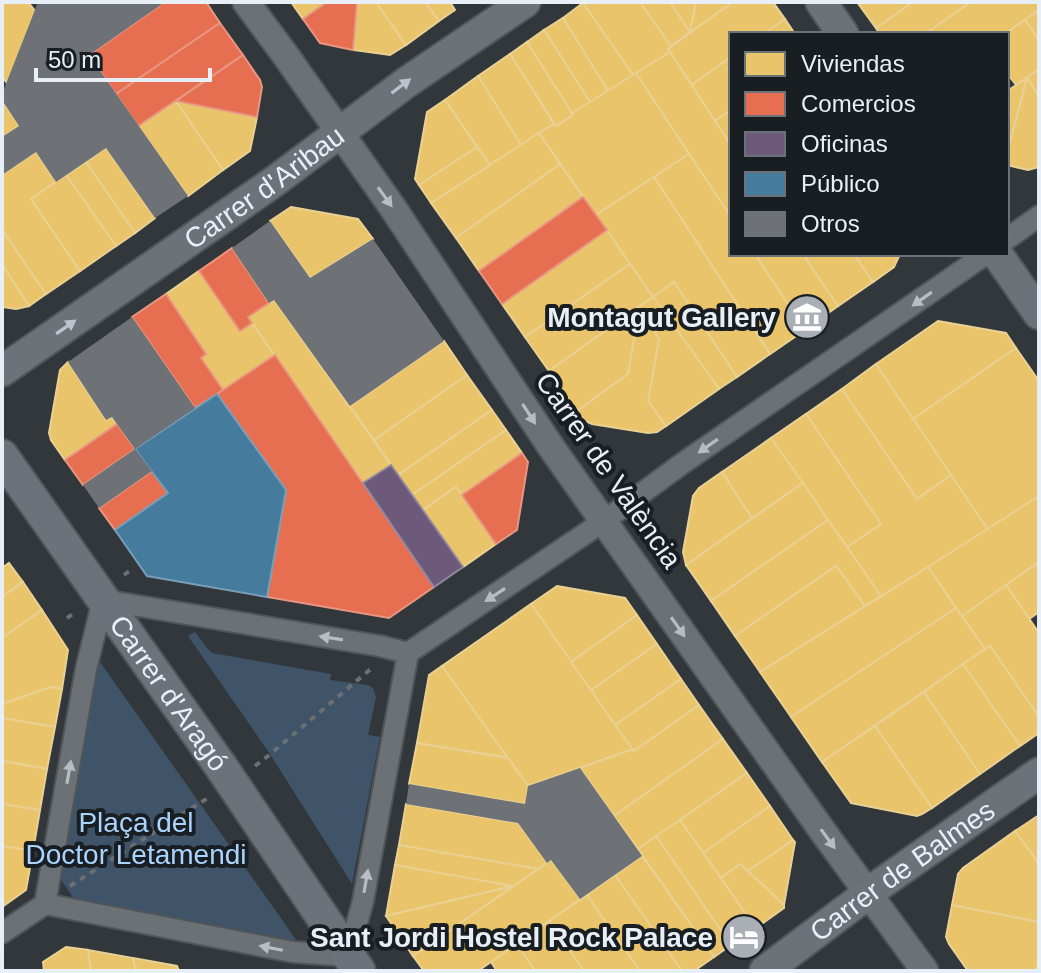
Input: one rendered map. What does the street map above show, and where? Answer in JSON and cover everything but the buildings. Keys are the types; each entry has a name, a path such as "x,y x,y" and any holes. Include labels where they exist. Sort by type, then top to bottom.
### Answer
{"main road":[{"name":"Carrer d'Aribau","path":"2,371 254,196 407,82 525,2"},
{"path":"821,2 842,32"},
{"path":"998,256 1039,314"},
{"name":"Carrer d'Aragó","path":"2,456 232,782 354,964"},
{"name":"Carrer de Balmes","path":"765,971 1039,773"}],"street":[{"name":"Carrer de València","path":"246,2 393,208 551,447 925,971"},
{"path":"1009,238 1039,216"},
{"path":"2,933 45,904 354,964 408,653 604,521 983,256"},
{"path":"45,904 86,669 103,600 408,653"}],"path":[{"name":"Carrer d'Aragó","path":"124,575 132,569"},
{"name":"Carrer d'Aragó","path":"67,618 73,614"},
{"path":"256,765 372,667"},
{"path":"73,884 204,802"},
{"path":"379,943 385,938"}],"green space":[{"name":"Plaça del Doctor Letamendi","path":"195,632 212,653 331,674 330,680 373,688 376,697 368,735 380,737 352,884 270,754 188,636"},
{"name":"Plaça del Doctor Letamendi","path":"95,655 297,941 77,903 57,874"}],"place":[{"name":"Montagut Gallery","path":"807,317"},
{"name":"Sant Jordi Hostel Rock Palace","path":"744,937"}]}
